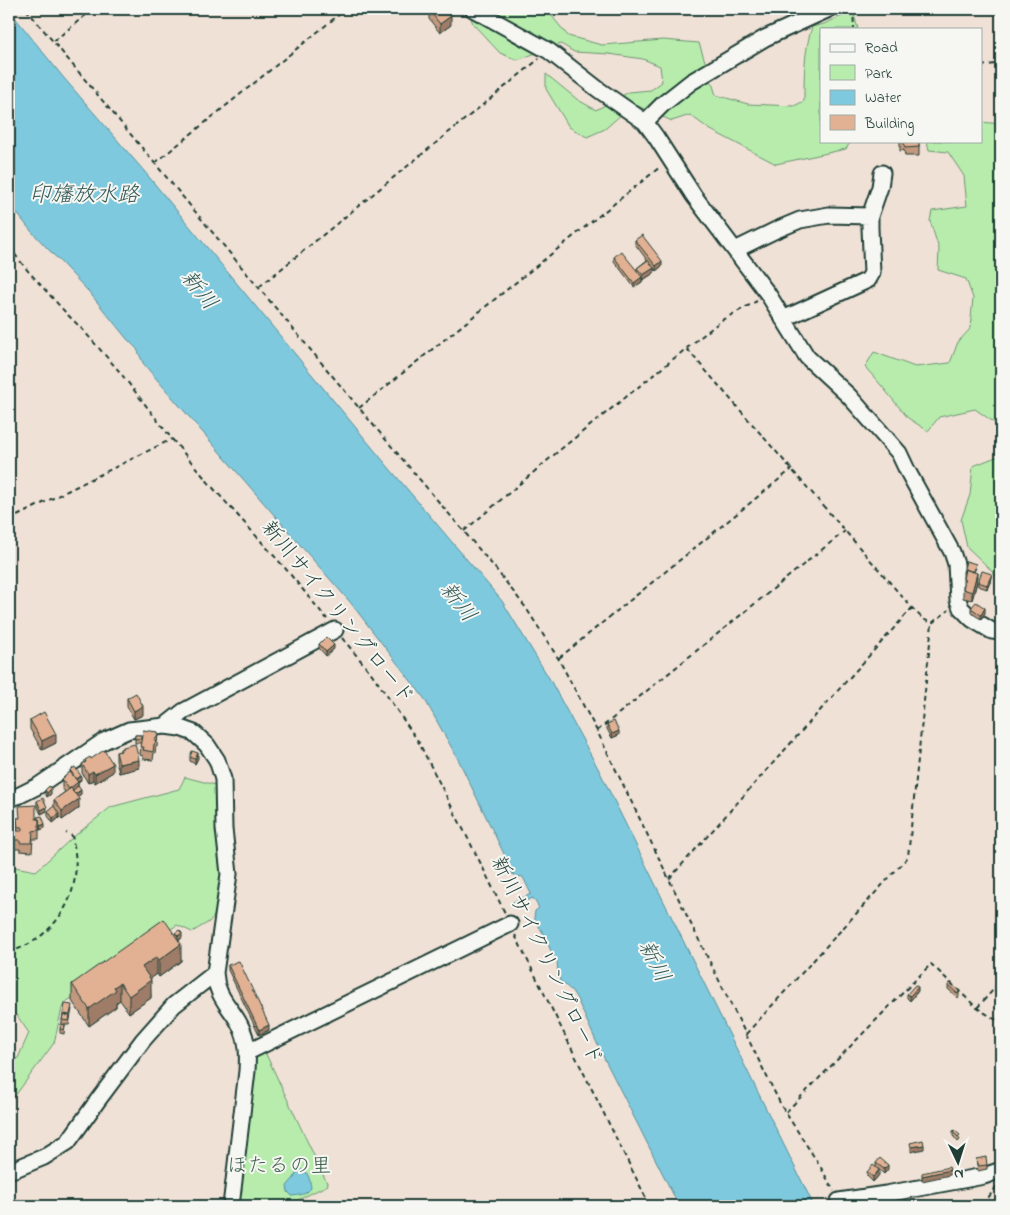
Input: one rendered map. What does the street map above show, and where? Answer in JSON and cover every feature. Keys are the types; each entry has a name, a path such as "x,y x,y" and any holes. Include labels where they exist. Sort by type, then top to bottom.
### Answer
{"street":[{"path":"473,9 549,51 599,90 645,122 694,196 768,294 807,357 848,396 899,453 952,552 956,564 961,608 972,619 992,631 1001,632"},
{"path":"645,122 663,104 691,82 765,38 829,9"},
{"path":"783,319 868,280 872,273 870,216 880,188 882,173"},
{"path":"735,250 800,220 829,215 870,216"},
{"path":"165,726 184,711 335,630"},
{"path":"9,798 18,796 38,786 104,741 130,730 165,726 180,728 194,733 207,745 217,760 223,778 224,829 229,874 215,973 218,989 240,1023 248,1052 231,1206"},
{"path":"248,1052 510,924"},
{"path":"9,1170 44,1157 68,1142 143,1040 174,1005 215,973"},
{"path":"839,1201 984,1176 1001,1170"}],"path":[{"path":"26,9 359,408 464,530 526,608 558,658 597,731 786,1112 820,1166 839,1201"},
{"path":"54,41 93,9"},
{"path":"155,163 346,9"},
{"path":"853,9 854,28"},
{"path":"259,287 549,51"},
{"path":"982,66 1001,63"},
{"path":"359,408 670,159"},
{"name":"新川サイクリングロード","path":"9,247 35,279 119,371 214,489 285,568 372,674 396,708 418,741 472,846 650,1206"},
{"path":"464,530 561,449 722,320 768,294"},
{"path":"687,349 912,608 923,619 932,623"},
{"path":"9,520 172,439"},
{"path":"558,658 792,469"},
{"path":"597,731 846,531"},
{"path":"746,1034 908,857 932,623 959,602"},
{"path":"669,879 912,608"},
{"path":"9,953 30,943 48,930 59,918 69,901 75,884 76,861 72,836 66,833"},
{"path":"786,1112 931,964 977,1008 1001,1023"},
{"path":"977,1008 1001,981"},
{"path":"985,1206 988,1198 998,1185 1001,1184"}],"green space":[{"path":"468,9 547,9 568,36 602,45 663,40 699,43 716,95 748,104 794,106 804,101 804,72 812,27 824,24 853,11 858,28 820,28 820,142 850,142 846,149 776,164 709,129 690,115 672,121 633,104 605,129 587,137 569,127 546,89 546,74 578,100 596,110 629,92 651,90 662,82 660,66 643,59 609,54 574,52 561,44 517,60 500,53 473,24"},
{"path":"982,122 1001,124 1001,443 995,423 975,409 939,417 928,431 908,418 865,367 874,352 915,367 950,363 958,342 970,329 973,298 966,279 938,270 939,249 930,221 932,211 967,206 964,176 948,152 929,150 927,142 982,142"},
{"path":"1001,455 1001,582 967,547 961,520 970,495 973,466"},
{"path":"185,777 219,786 225,875 214,916 209,922 192,932 177,925 63,1004 54,1043 9,1104 9,1061 18,1058 29,1033 9,1006 9,871 15,867 36,871 72,838 111,807 179,789"},
{"name":"ほたるの里","path":"263,1048 328,1185 286,1206 252,1206 250,1204 239,1206 252,1058"}],"water":[{"name":"印旛放水路","path":"9,10 502,601 549,678 600,772 814,1206 679,1206 600,1050 577,999 572,991 560,981 557,961 534,917 535,911 539,908 533,898 513,906 511,903 531,894 523,877 511,873 504,854 459,761 424,698 350,602 153,375 143,363 137,349 89,292 31,231 9,203"},
{"path":"298,1169 306,1173 311,1188 305,1193 292,1196 288,1192 287,1186 294,1178"}],"building":[{"path":"446,9 451,16 440,24 429,10"},
{"path":"904,142 919,142 919,147 905,148"},
{"path":"642,235 662,261 656,266 635,240"},
{"path":"621,251 642,277 634,283 614,257"},
{"path":"648,260 654,268 643,275 637,268"},
{"path":"966,561 976,564 973,572 965,569 963,572"},
{"path":"965,569 977,573 972,592 963,589"},
{"path":"982,571 992,574 987,585 978,582"},
{"path":"976,602 985,608 981,615 971,608"},
{"path":"326,637 334,645 326,652 319,644"},
{"path":"136,693 143,706 134,711 127,698"},
{"path":"44,712 56,734 42,741 30,720"},
{"path":"614,721 619,731 612,734 607,724"},
{"path":"143,730 158,732 157,738 154,740 156,740 153,752 143,750 144,747 140,747"},
{"path":"135,735 141,735 141,738 135,739"},
{"path":"135,744 139,760 119,764 116,752 121,751 120,749 123,747"},
{"path":"104,750 113,764 95,774 93,771 88,774 82,764 86,762 85,760 90,757 91,759"},
{"path":"192,751 198,753 195,759 190,757"},
{"path":"75,767 81,776 76,779 70,770"},
{"path":"70,772 78,782 69,789 62,779"},
{"path":"49,786 51,789 47,793 45,790"},
{"path":"78,786 81,790 75,794 72,791"},
{"path":"71,788 79,799 62,811 54,800"},
{"path":"43,798 47,807 41,810 37,801"},
{"path":"36,805 36,819 39,819 39,830 33,831 32,843 20,843 20,840 9,840 9,828 17,828 17,831 22,831 22,827 18,827 17,818 20,818 19,806"},
{"path":"54,806 59,814 53,818 48,811"},
{"path":"42,816 45,824 40,826 37,817"},
{"path":"164,919 181,944 159,960 157,957 142,967 151,980 129,996 120,983 114,987 116,990 89,1009 72,984"},
{"path":"179,930 182,933 178,936 175,933"},
{"path":"239,961 269,1025 259,1030 228,965"},
{"path":"950,983 959,991 958,994 948,985"},
{"path":"915,985 918,987 910,996 907,994"},
{"path":"65,1004 72,1005 70,1015 63,1014"},
{"path":"63,1015 70,1016 69,1021 62,1020"},
{"path":"61,1024 65,1025 64,1030 60,1029"},
{"path":"954,1130 960,1135 958,1137 953,1132"},
{"path":"923,1140 924,1145 911,1147 910,1143"},
{"path":"986,1157 987,1165 978,1166 976,1159"},
{"path":"880,1158 888,1165 884,1169 876,1163"},
{"path":"873,1165 879,1170 873,1177 867,1172"},
{"path":"949,1167 950,1170 922,1176 922,1173"}],"water label":[{"name":"新川","path":"198,291"},
{"name":"新川","path":"457,603"},
{"name":"新川","path":"653,962"}]}
